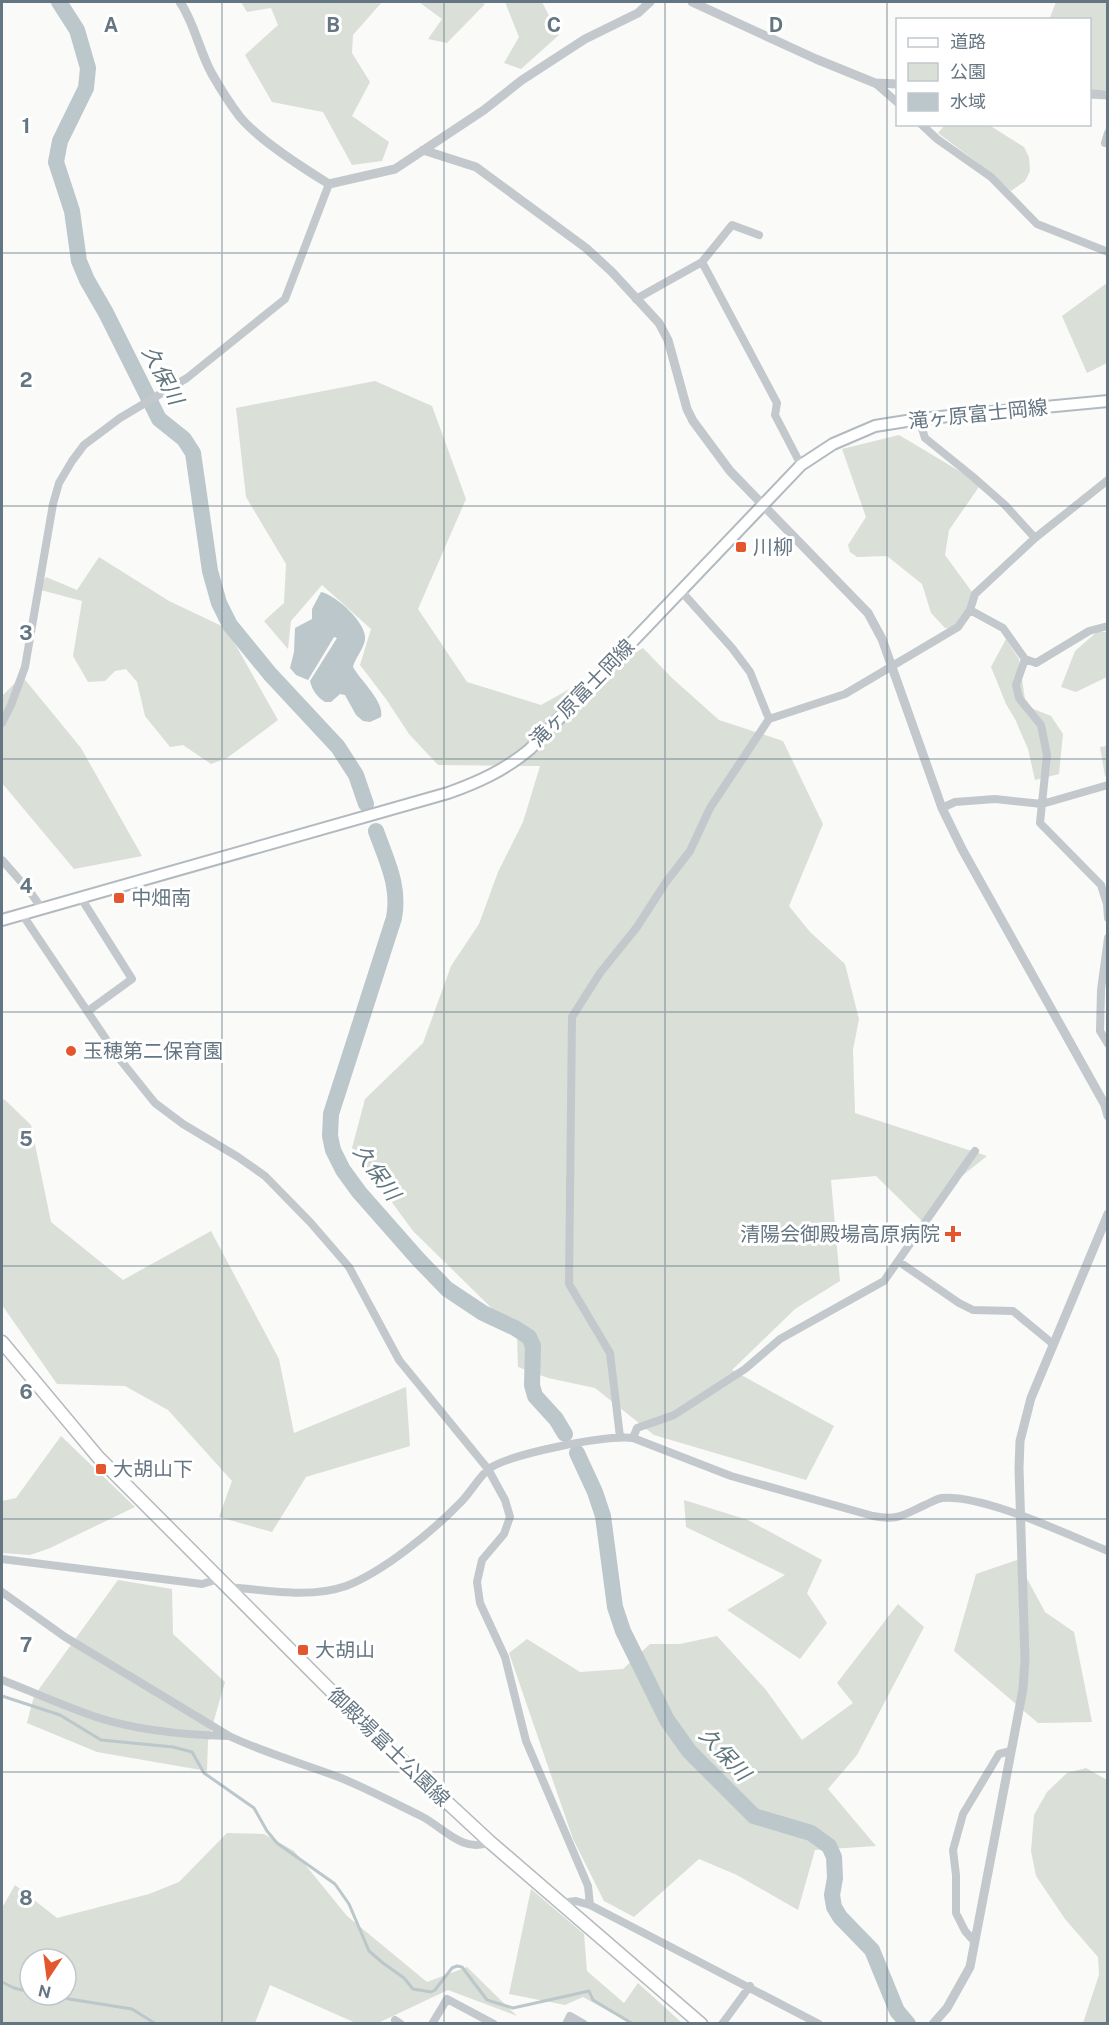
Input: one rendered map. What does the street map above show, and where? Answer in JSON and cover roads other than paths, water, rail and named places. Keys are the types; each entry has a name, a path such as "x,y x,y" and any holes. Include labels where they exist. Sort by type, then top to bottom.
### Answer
{"main road":[{"name":"滝ヶ原富士岡線","path":"2,920 478,783 500,771 530,748 801,465 832,444 875,426 919,419 1107,400"},
{"name":"御殿場富士公園線","path":"2,1342 98,1457 380,1740 490,1842 701,2024"}],"street":[{"path":"180,2 188,14 211,73 241,118 258,134 329,184 395,169 484,110 522,80 585,39 638,13 650,2"},
{"path":"692,2 816,59 875,83 896,84"},
{"path":"875,83 896,102"},
{"path":"1091,94 1107,95"},
{"path":"923,126 937,139 991,177 1038,224 1107,252"},
{"path":"1107,133 1107,143"},
{"path":"423,150 476,167 586,248 612,272 659,323 668,339 681,390 693,421 730,471 868,613 882,639 942,808 962,849 1105,1105 1107,1116"},
{"path":"2,723 25,667 48,528 60,483 72,461 84,445 141,404 187,378 285,299 329,184"},
{"path":"636,299 702,262 732,225 759,235"},
{"path":"702,262 777,403 775,415 801,465"},
{"path":"919,419 925,438 1005,505 1035,538"},
{"path":"620,1437 610,1353 569,1284 572,1017 600,972 638,927 666,882 690,851 710,808 769,719 845,694 958,627 970,610 975,594 1035,538 1107,480"},
{"path":"681,591 732,648 750,672 769,719"},
{"path":"970,610 1003,628 1025,659 1036,663 1089,631 1107,626"},
{"path":"1025,659 1016,685 1019,698 1041,725 1047,755 1040,823 1101,885 1107,904 1107,918"},
{"path":"942,808 955,802 995,799 1042,804 1107,785"},
{"path":"2,860 42,909"},
{"path":"81,898 132,979 88,1011"},
{"path":"22,915 118,1057 154,1103 265,1176 332,1248 358,1282 399,1360 488,1469 505,1500 510,1517 504,1534 482,1560 477,1582 480,1603 506,1657 526,1741 588,1886 590,1905"},
{"path":"1107,938 1100,1031 1107,1044"},
{"path":"633,1438 637,1428 674,1414 745,1369 780,1339 884,1281 975,1151"},
{"path":"933,2024 947,2008 970,1966 1023,1689 1025,1659 1020,1441 1031,1398 1107,1214"},
{"path":"898,1261 959,1304 973,1310 1014,1311 1053,1344"},
{"path":"2,1559 202,1584 223,1583 309,1593 346,1586 402,1554 459,1504 488,1469 504,1461 555,1448 620,1437 633,1438 731,1476 890,1520 940,1498 970,1500 1021,1516 1107,1551"},
{"path":"2,1592 65,1637 229,1736 344,1779 428,1820 458,1840 470,1845 484,1845 490,1842"},
{"path":"2,1680 97,1717 178,1734 229,1736"},
{"path":"974,1941 965,1931 956,1912 953,1850 963,1814 999,1754 1011,1751"},
{"path":"561,1903 576,1901 590,1905 750,1986 819,2024"},
{"path":"722,2024 750,1986"},
{"path":"432,2024 447,1999 494,2024"},
{"path":"566,2024 570,2016 584,2024"}],"water":[{"path":"321,592 335,599 350,611 365,633 364,644 353,667 371,691 381,711 381,717 370,722 363,721 356,715 345,695 340,694 331,702 325,702 317,696 312,687 310,681 337,638 334,637 308,680 296,675 290,668 294,652 295,628 312,619 312,609"}],"waterway":[{"name":"久保川","path":"59,2 77,30 88,68 86,88 60,141 56,162 72,211 79,261 159,419 184,439 193,453 210,571 219,603 230,625 270,674 338,747 356,775 366,804"},
{"name":"久保川","path":"376,831 394,885 394,918 331,1114 330,1136 333,1150 343,1170 359,1192 447,1289 483,1313 529,1337 533,1346 532,1385 535,1396 556,1419 565,1434"},
{"name":"久保川","path":"577,1453 603,1516 615,1607 623,1631 667,1720 689,1751 754,1816 811,1833 829,1846 834,1857 835,1878 832,1895 834,1907 840,1917 872,1950 897,2011 908,2024"},
{"path":"2,1696 60,1715 101,1740 173,1747 192,1752 204,1773 254,1808 277,1843 335,1884 349,1904 369,1951 404,1978 413,1989 431,1992 435,1990 452,1968 457,1966 462,1967 487,2000 513,2008 589,1991 593,2000 633,2024"},
{"path":"2,1982 18,1989"},
{"path":"78,2000 132,2009 156,2024"}],"place":[{"name":"川柳","path":"741,547"},
{"name":"中畑南","path":"119,898"},
{"name":"玉穂第二保育園","path":"71,1051"},
{"name":"清陽会御殿場高原病院","path":"953,1234"},
{"name":"大胡山下","path":"101,1469"},
{"name":"大胡山","path":"303,1650"}]}
